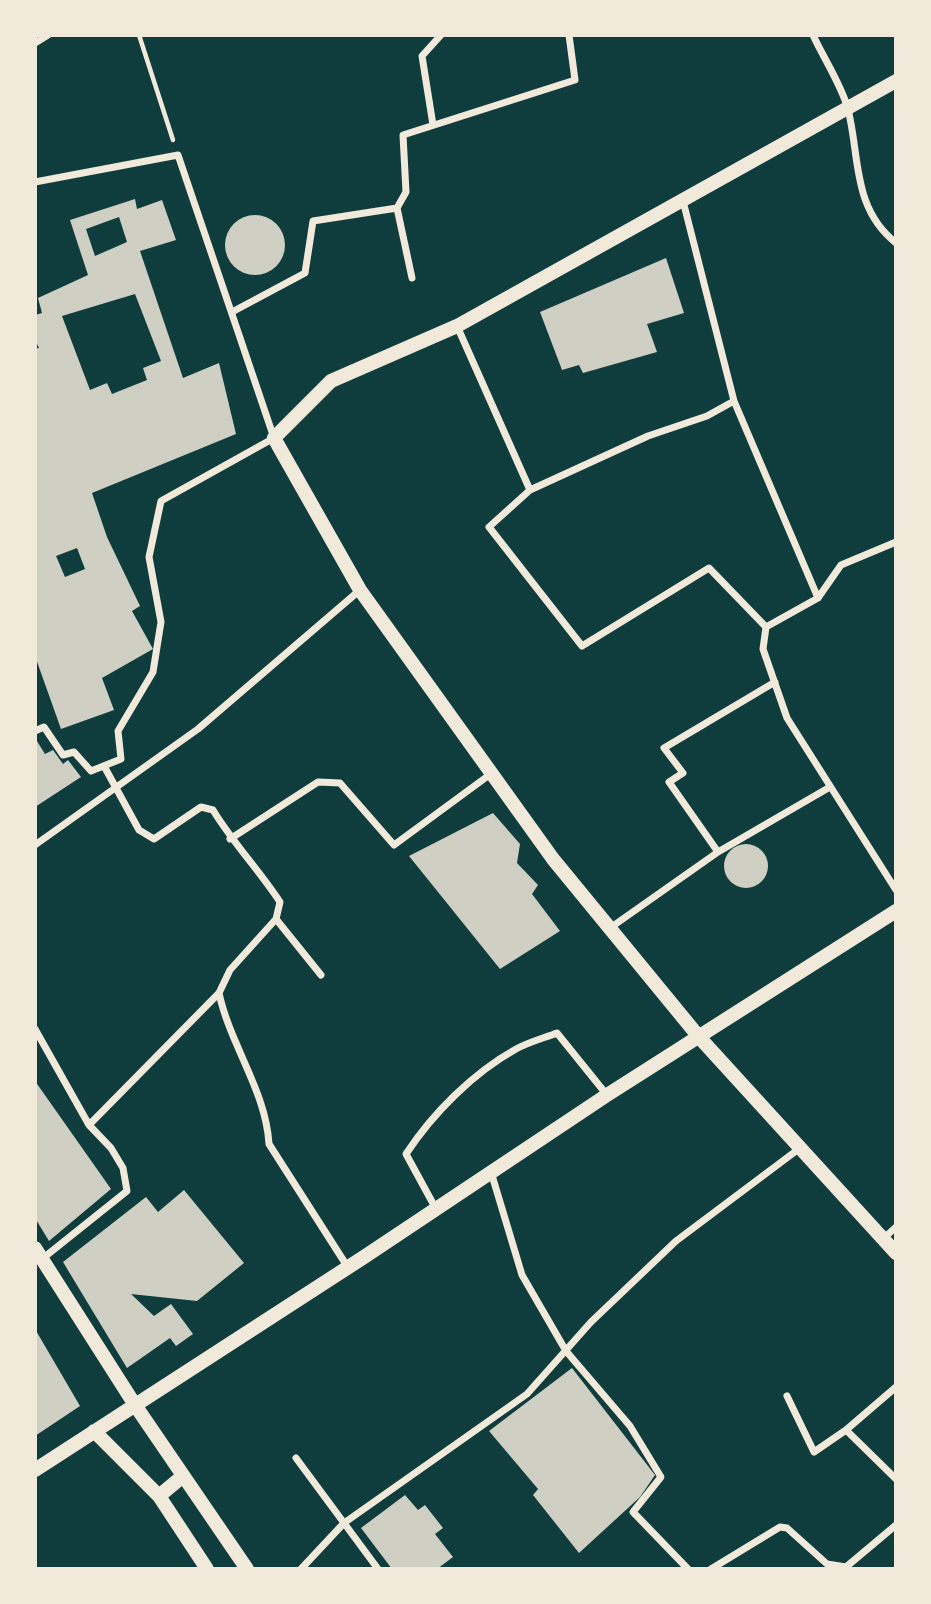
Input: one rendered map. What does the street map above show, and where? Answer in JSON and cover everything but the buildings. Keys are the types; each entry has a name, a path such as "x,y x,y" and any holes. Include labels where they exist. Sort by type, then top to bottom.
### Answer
{"main road":[{"path":"896,81 457,326 331,381 274,438 360,590 553,859 699,1037 896,1253"},
{"path":"35,1470 607,1095 896,911"},
{"path":"39,1253 135,1405 247,1569"},
{"path":"94,1431 159,1496 203,1567"},
{"path":"159,1496 183,1476"}],"street":[{"path":"35,43 48,35"},
{"path":"433,125 422,56 441,35"},
{"path":"412,278 397,208 406,192 403,135 575,80 569,35"},
{"path":"813,35 848,108 855,164 877,228 896,243"},
{"path":"35,182 178,155 274,438 161,501 149,557 161,622 153,672 118,730 121,759 90,771 74,752 63,755 44,727 35,731"},
{"path":"683,201 734,401 818,598"},
{"path":"232,312 304,273 313,221 397,208"},
{"path":"457,326 530,490"},
{"path":"734,401 706,416 648,436 530,490 489,527 582,646 709,568 766,627"},
{"path":"766,627 818,598 841,565 896,542"},
{"path":"35,845 198,729 360,590"},
{"path":"766,627 763,649 787,718 896,890"},
{"path":"718,852 669,782 683,773 664,748 775,682"},
{"path":"89,1125 219,993 230,970 276,919 280,902 255,864 230,839 213,810 201,807 155,839 139,830 104,766"},
{"path":"230,839 318,782 327,780 340,783 394,845 492,773"},
{"path":"609,929 718,852 830,787"},
{"path":"276,919 321,975"},
{"path":"219,993 223,1014 268,1122 269,1144 347,1266"},
{"path":"35,1029 89,1125 111,1148 122,1168 127,1191 39,1253"},
{"path":"436,1209 406,1154 421,1132 467,1085 516,1049 557,1033 607,1095"},
{"path":"301,1569 344,1523 527,1394 676,1241 800,1148"},
{"path":"491,1172 522,1275 566,1351 630,1426 661,1477 633,1512 688,1569"},
{"path":"883,1240 896,1227"},
{"path":"787,1396 814,1452 846,1430 896,1387"},
{"path":"846,1430 896,1479"},
{"path":"296,1458 378,1569"},
{"path":"711,1569 780,1527 787,1528 827,1564 846,1567 896,1525"}],"path":[{"path":"139,35 178,155"}]}
